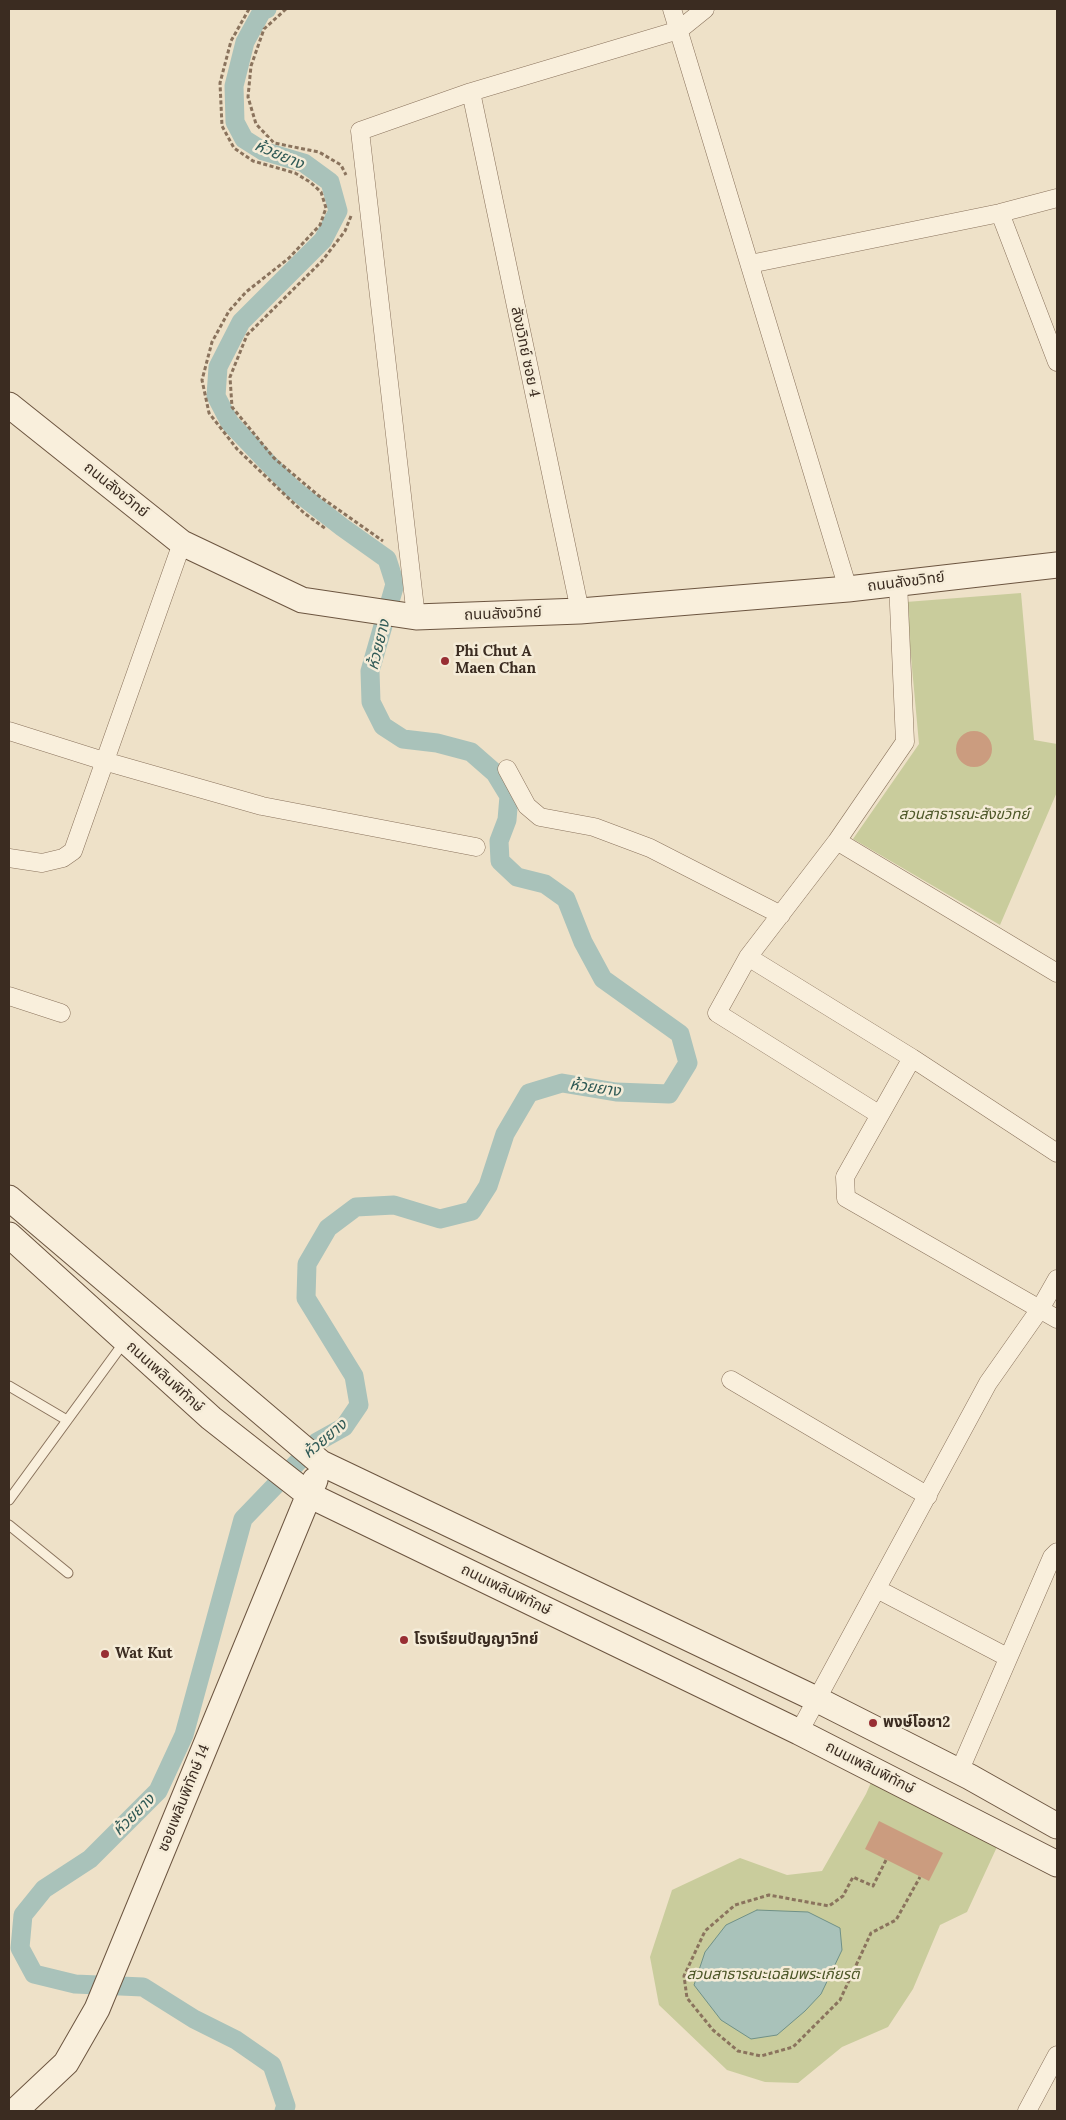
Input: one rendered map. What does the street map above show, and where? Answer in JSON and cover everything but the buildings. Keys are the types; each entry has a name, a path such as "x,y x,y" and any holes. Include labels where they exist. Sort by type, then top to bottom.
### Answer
{"main road":[{"name":"ถนนสังขวิทย์","path":"9,405 182,543 302,600 416,617 580,611 848,589 1057,564"},
{"path":"9,1198 321,1464 816,1699 959,1772 1057,1826"},
{"name":"ถนนเพลินพิทักษ์","path":"9,1236 211,1418 309,1494 799,1732 1057,1864"},
{"name":"ซอยเพลินพิทักษ์ 14","path":"14,2111 66,2063 97,2009 321,1464"}],"street":[{"path":"672,9 848,589"},
{"path":"416,617 360,131 471,92 679,30 705,9"},
{"name":"สังขวิทย์ ซอย 4","path":"471,92 580,611"},
{"path":"750,264 1000,213 1057,198"},
{"path":"1000,213 1057,362"},
{"path":"9,858 42,864 63,858 73,851 182,543"},
{"path":"880,1115 717,1013 748,957 837,841 905,742 898,582"},
{"path":"9,731 104,761 262,806 476,847"},
{"path":"506,769 527,806 540,817 594,827 650,848 780,915"},
{"path":"837,841 1057,973"},
{"path":"748,957 912,1058 1057,1153"},
{"path":"9,996 61,1013"},
{"path":"912,1058 846,1177 846,1198 1057,1319"},
{"path":"799,1732 988,1383 1040,1310 1057,1279"},
{"path":"731,1380 928,1496"},
{"path":"959,1772 1052,1558 1057,1552"},
{"path":"876,1590 1008,1657"},
{"path":"1027,2111 1057,2054"}],"lane":[{"path":"9,1500 65,1420 125,1341"},
{"path":"9,1386 65,1420"},
{"path":"9,1525 68,1572"}],"path":[{"path":"249,9 231,41 220,83 222,126 234,148 253,161 295,173 310,182 321,192 326,208 320,225 289,258 246,292 228,311 212,342 202,380 209,413 237,449 284,495 326,529"},
{"path":"286,9 264,29 252,66 248,97 256,124 274,144 318,152 342,165 348,180"},
{"path":"354,210 345,232 322,261 247,335 230,377 232,407 274,458 319,496 383,541"},
{"path":"886,1860 873,1886 853,1877 843,1896 828,1906 769,1895 735,1905 706,1931 684,1976 687,1998 713,2030 738,2051 761,2056 793,2047 840,2000 870,1933 896,1920 920,1877"}],"green space":[{"name":"สวนสาธารณะสังขวิทย์","path":"1021,593 1034,740 1057,744 1057,792 1000,925 853,839 919,744 906,602"},
{"name":"สวนสาธารณะเฉลิมพระเกียรติ","path":"876,1771 1002,1836 967,1912 940,1925 913,1989 888,2027 842,2047 798,2083 765,2082 727,2070 659,2005 650,1957 672,1890 740,1858 787,1875 822,1871 866,1794"}],"water":[{"path":"757,1910 808,1912 840,1928 842,1950 821,1994 805,2011 777,2035 751,2039 721,2020 694,1985 705,1952 726,1925"}],"waterway":[{"name":"ห้วยยาง","path":"267,9 262,11 245,42 234,86 235,122 244,139 263,151 304,163 330,182 338,211 323,240 241,322 218,367 216,396 230,423 292,488 387,559 395,584 370,671 371,702 383,726 403,739 437,743 471,752 495,773 509,796 507,820 499,841 500,861 517,877 545,884 566,899 583,942 603,979 680,1034 688,1063 669,1094 616,1092 562,1083 529,1093 505,1134 488,1186 472,1211 440,1219 394,1205 356,1207 328,1228 307,1264 306,1298 354,1376 359,1405 344,1427 317,1442 243,1519 184,1735 158,1791 90,1859 44,1889 23,1915 20,1948 34,1974 75,1984 143,1987 194,2019 236,2040 272,2065 286,2106 284,2111"}],"place":[{"name":"Phi Chut A Maen Chan","path":"445,661"},
{"name":"โรงเรียนปัญญาวิทย์","path":"404,1640"},
{"name":"Wat Kut","path":"105,1654"},
{"name":"พงษ์โอชา2","path":"873,1723"}]}
